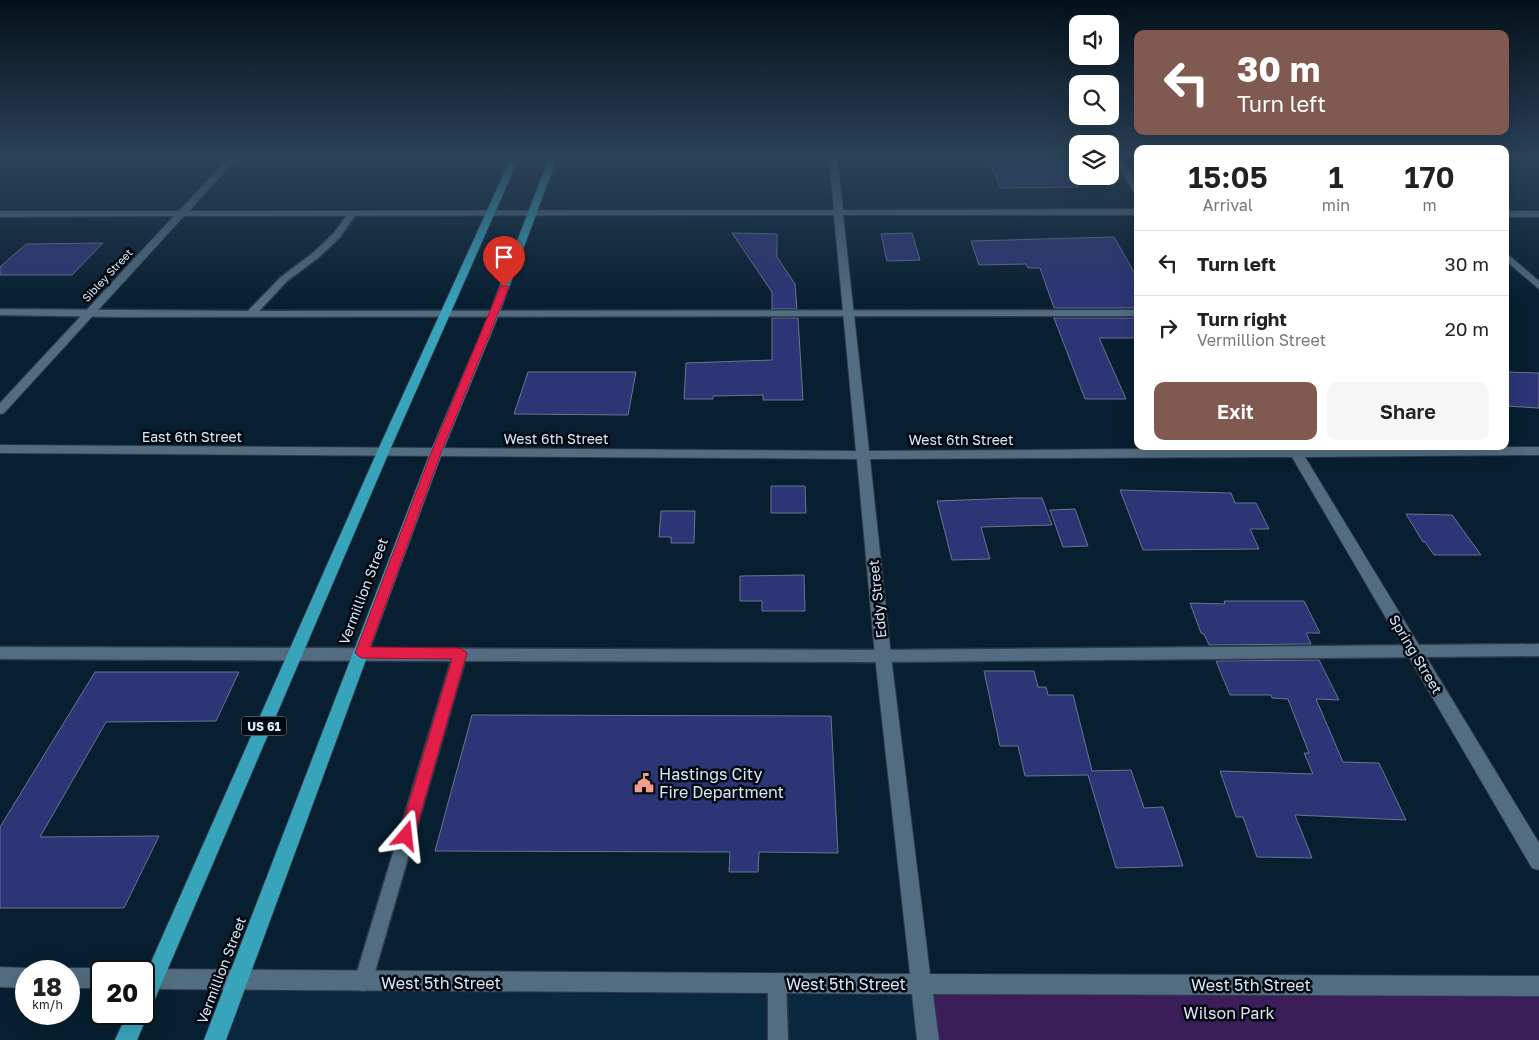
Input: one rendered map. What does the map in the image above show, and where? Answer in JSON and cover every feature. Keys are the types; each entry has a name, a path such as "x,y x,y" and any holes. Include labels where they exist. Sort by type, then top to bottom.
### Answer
{"highway":[{"name":"US 61","path":"155,966 295,654 383,452 495,207"},
{"name":"Vermillion Street","path":"215,1040 436,453 494,314 536,207"},
{"path":"126,1040 133,1025"}],"street":[{"name":"Sibley Street","path":"0,410 189,207"},
{"name":"Eddy Street","path":"837,207 883,656 928,1040"},
{"path":"0,214 1134,212"},
{"path":"1509,214 1539,214"},
{"path":"1509,259 1539,286"},
{"name":"East 6th Street","path":"0,449 383,452"},
{"name":"West 6th Street","path":"383,452 862,455 1222,450"},
{"name":"Spring Street","path":"1295,450 1539,861"},
{"name":"West 6th Street","path":"1416,450 1539,451"},
{"path":"0,978 15,978"},
{"name":"West 5th Street","path":"155,979 363,982 1539,986"}],"lane":[{"path":"251,314 284,279 316,255 337,235 352,214"},
{"path":"0,312 251,314 1134,313"},
{"path":"0,653 460,653 883,656 1539,650"},
{"path":"363,982 460,653"},
{"path":"778,983 778,1040"}],"shaded area":[{"path":"238,980 922,984 928,1040 215,1040"}],"green space":[{"name":"Wilson Park","path":"922,984 1539,986 1539,1040 928,1040"}],"building":[{"path":"732,233 777,234 777,257 795,284 797,309 772,309 772,292"},
{"path":"912,233 920,260 887,261 881,234"},
{"path":"1114,237 1134,272 1134,308 1054,308 1040,268 1028,268 1026,264 979,265 971,241"},
{"path":"103,243 72,275 0,275 0,267 26,244"},
{"path":"772,318 798,318 803,400 763,400 763,395 713,396 713,399 684,399 686,363 772,360"},
{"path":"1054,318 1134,318 1134,338 1099,338 1126,399 1085,399"},
{"path":"528,372 636,372 628,415 514,414"},
{"path":"1509,372 1539,373 1539,408 1509,406"},
{"path":"771,486 805,486 806,513 771,513"},
{"path":"1120,490 1231,493 1235,503 1256,503 1269,529 1250,529 1259,549 1143,550"},
{"path":"1042,498 1052,525 981,527 990,559 952,560 937,501"},
{"path":"1075,509 1088,546 1063,547 1050,510"},
{"path":"661,511 695,511 694,543 671,543 671,537 659,537"},
{"path":"1406,514 1452,515 1481,555 1434,555 1425,542 1423,542"},
{"path":"804,575 805,611 762,611 762,601 740,601 740,576"},
{"path":"1224,601 1304,601 1320,633 1306,633 1311,644 1209,645 1204,634 1201,633 1190,603 1225,604"},
{"path":"1319,660 1339,700 1316,699 1343,762 1379,763 1406,820 1295,815 1312,858 1257,857 1243,817 1236,817 1220,771 1313,774 1304,753 1309,753 1288,699 1272,698 1271,695 1230,695 1216,661"},
{"path":"984,671 1034,671 1038,687 1046,687 1048,695 1073,695 1092,771 1131,770 1144,808 1163,807 1183,866 1116,868 1088,775 1025,776 1018,746 1000,746"},
{"path":"95,672 239,672 216,721 106,722 40,837 159,836 124,908 0,908 0,827"},
{"name":"Hastings City Fire Department","path":"472,715 831,716 838,853 759,852 758,872 729,872 730,852 435,851"}],"place":[{"name":"Hastings City Fire Department","path":"644,783"}],"route":[{"path":"406,836 460,653 361,653 436,453 504,287"}]}
